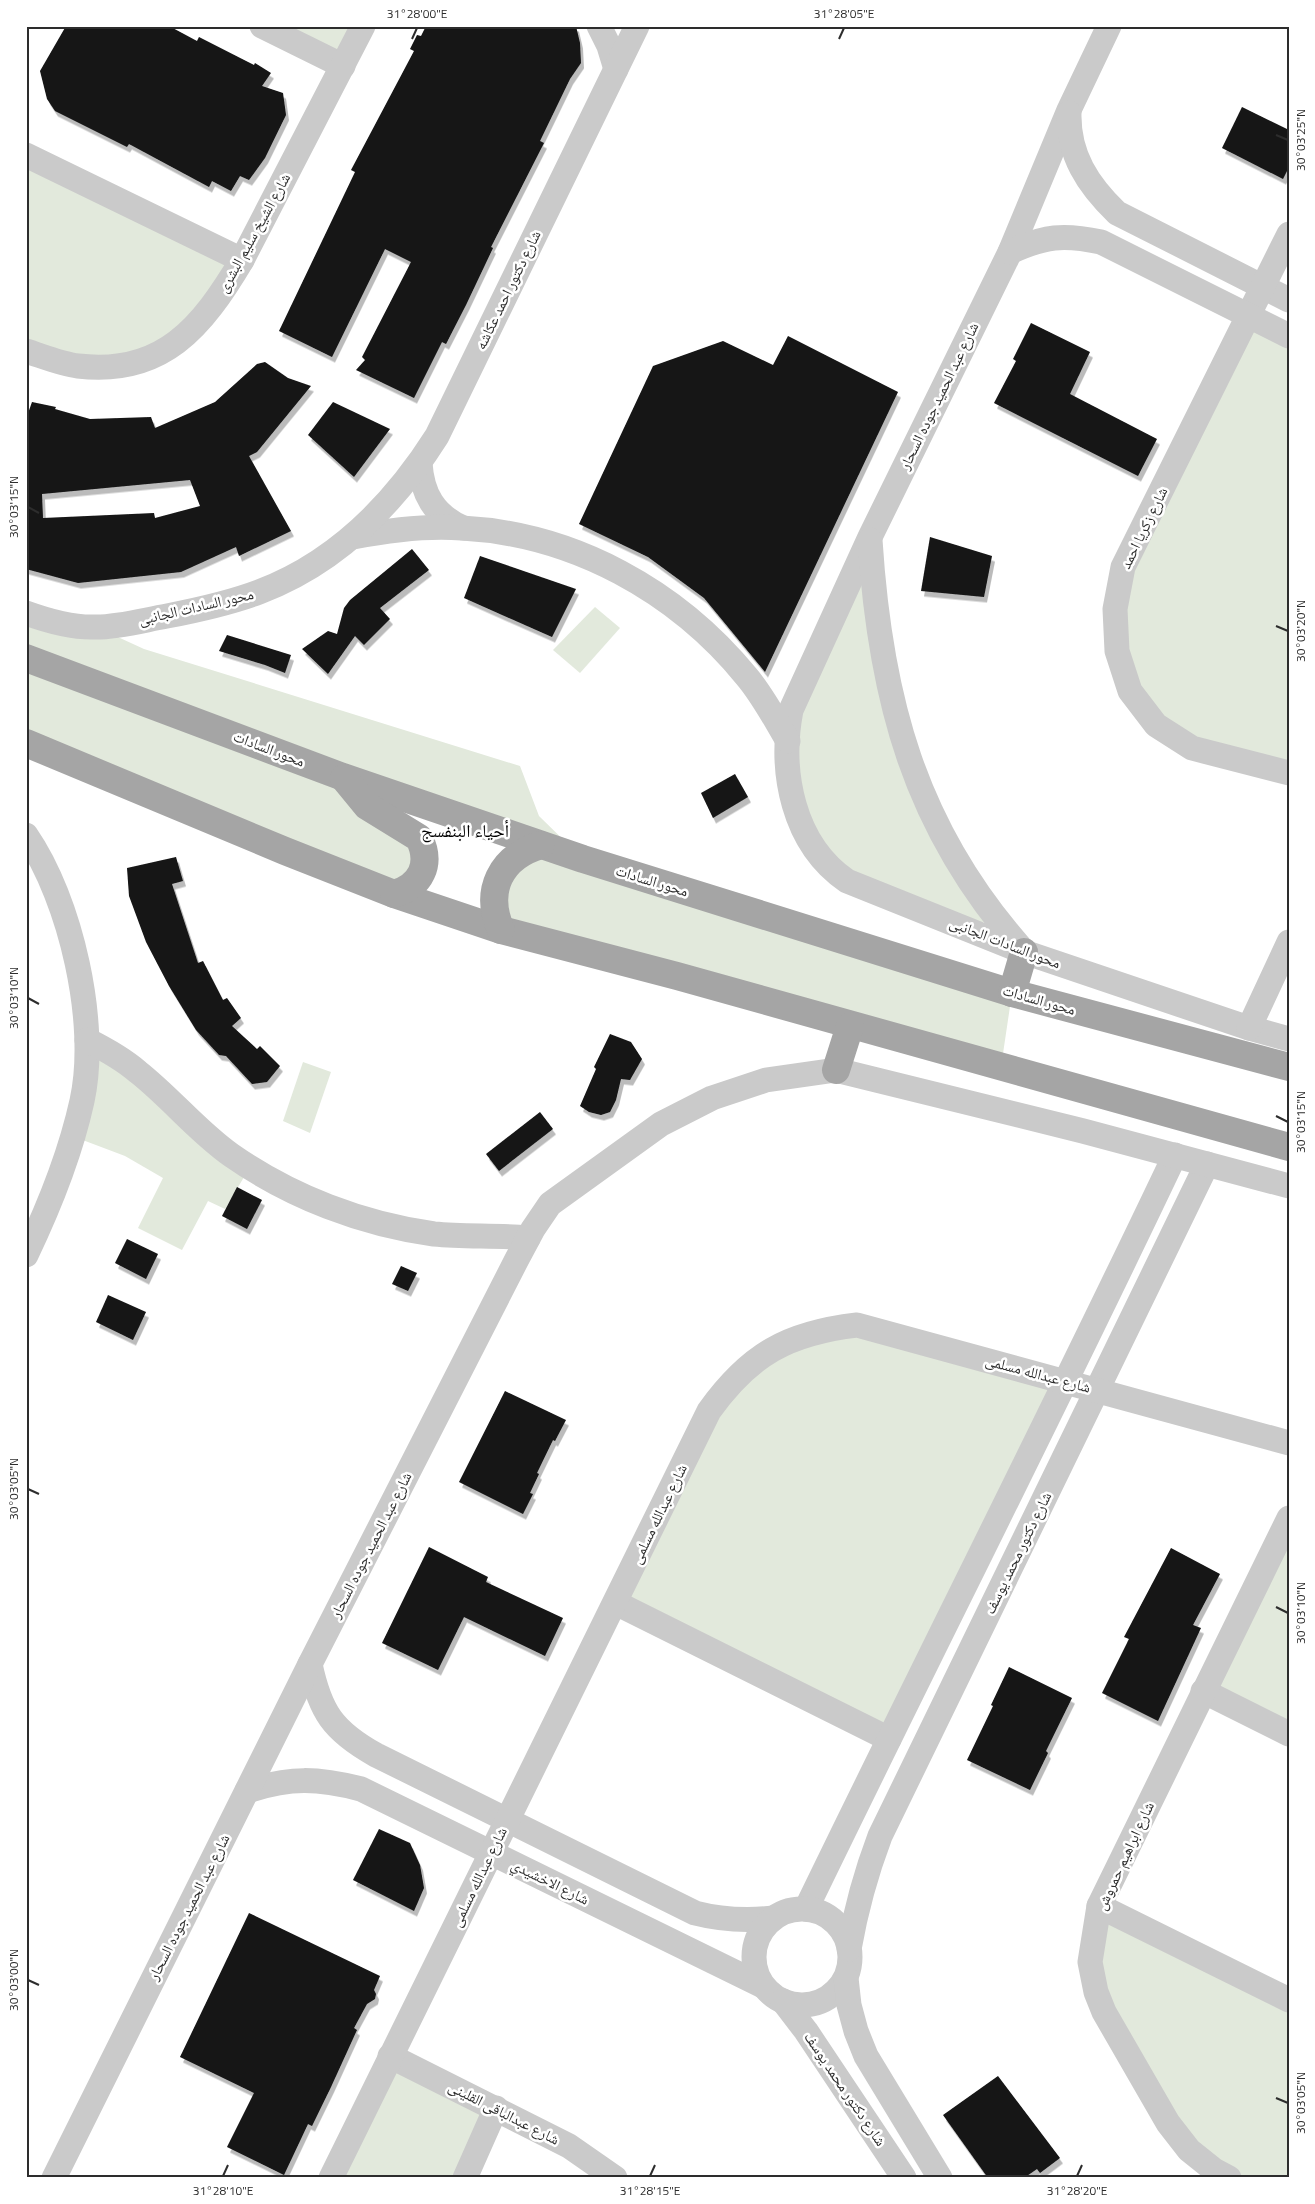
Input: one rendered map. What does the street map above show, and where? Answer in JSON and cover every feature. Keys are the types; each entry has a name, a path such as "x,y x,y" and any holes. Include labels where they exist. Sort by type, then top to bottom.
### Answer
{"main road":[{"name":"محور السادات","path":"26,658 343,777 541,844 1012,993 1289,1067"},
{"path":"26,743 285,851 394,894 502,930 677,976 850,1026 1289,1147"},
{"path":"343,777 367,806 419,838 423,846 425,864 418,880 411,887 394,894"},
{"path":"502,930 494,907 494,895 502,872 519,854 541,844"},
{"path":"1012,993 1024,952"},
{"path":"836,1070 850,1026"}],"street":[{"path":"262,26 343,66"},
{"name":"شارع الشيخ سليم البشرى","path":"26,350 76,366 112,368 148,359 180,341 205,315 225,288 242,260 363,26"},
{"path":"599,26 609,46 616,69"},
{"name":"شارع دكتور احمد عكاشه","path":"353,537 389,502 420,463 437,436 637,26"},
{"name":"شارع عبد الحميد جوده السحار","path":"788,771 791,710 870,537 1010,252 1069,110 1109,26"},
{"path":"1069,110 1068,127 1074,152 1084,175 1099,195 1117,213 1289,300"},
{"path":"26,155 242,260"},
{"name":"شارع زكريا احمد","path":"1289,234 1123,567 1115,609 1116,651 1130,692 1156,725 1192,748 1289,773"},
{"path":"1010,252 1050,238 1076,237 1101,242 1289,336"},
{"path":"420,463 423,487 434,508 442,516 463,528"},
{"path":"353,537 389,530 426,527 463,528 518,536 571,550 605,564 653,591 698,624 724,650 754,686 788,741"},
{"name":"محور السادات الجانبى","path":"26,613 50,622 96,627 186,612 258,592 283,582 331,553 353,537"},
{"path":"870,537 878,629 893,705 910,765 935,823 966,878 1003,928 1024,952"},
{"name":"محور السادات الجانبى","path":"788,771 798,820 805,835 818,855 835,872 861,888 1024,952 1249,1028 1286,1032"},
{"path":"26,835 41,856 68,926 80,985 87,1040 82,1100 42,1221 26,1255"},
{"path":"1249,1028 1289,942"},
{"path":"87,1040 113,1054 138,1071 187,1119 232,1155 280,1185 306,1197 357,1217 410,1230 436,1234 502,1235 528,1238"},
{"path":"836,1070 1000,1110 1289,1186"},
{"name":"شارع عبد الحميد جوده السحار","path":"54,2178 310,1664 528,1238 550,1204 661,1124 712,1098 766,1080 836,1070"},
{"path":"806,1909 888,1739 1067,1382 1175,1155"},
{"name":"شارع دكتور محمد يوسف","path":"850,1949 856,1910 880,1836 1206,1164"},
{"name":"شارع عبدالله مسلمى","path":"331,2178 709,1411 727,1387 748,1366 772,1349 809,1334 828,1329 857,1326 1289,1443"},
{"name":"شارع ابراهيم حمروش","path":"1229,2178 1214,2170 1189,2150 1168,2123 1104,2012 1096,1992 1090,1962 1099,1906 1289,1518"},
{"path":"616,1603 888,1739"},
{"path":"310,1664 316,1693 330,1719 351,1740 695,1913 721,1920 747,1921 774,1918 789,1911 806,1909 821,1913 834,1922 844,1934 850,1949 850,1964 846,1978 835,1993 819,2002 801,2006 783,2001 772,1995 763,1986 755,1969 754,1950 761,1932 774,1918"},
{"path":"1203,1691 1289,1734"},
{"name":"شارع الاخشيدي","path":"247,1791 274,1782 304,1779 342,1784 362,1789 763,1986"},
{"path":"1099,1906 1289,2000"},
{"path":"846,1978 854,2023 866,2056 940,2178"},
{"name":"شارع دكتور محمد يوسف","path":"783,2001 806,2030 904,2178"},
{"name":"شارع عبدالباقى القلينى","path":"390,2056 569,2146 615,2178"},
{"path":"465,2178 496,2108"}],"shaded area":[{"path":"262,26 363,26 343,66"},
{"path":"26,155 242,260 148,359 26,351"},
{"path":"1249,316 1289,336 1289,773 1156,725 1117,651 1115,609"},
{"path":"870,537 901,736 1003,928 861,888 813,849 788,725"},
{"path":"595,607 620,628 580,673 553,650"},
{"path":"26,613 96,627 144,649 520,766 539,816 581,857 1012,993 1001,1067 501,930 494,907 529,848 341,775 419,838 411,887 26,745"},
{"path":"87,1040 250,1167 225,1209 208,1201 182,1250 138,1228 163,1178 125,1156 72,1136"},
{"path":"303,1062 331,1072 310,1133 283,1121"},
{"path":"828,1329 1067,1382 889,1739 616,1603 727,1387"},
{"path":"1289,1518 1289,1734 1203,1691"},
{"path":"1099,1906 1289,2000 1289,2178 1230,2178 1214,2170 1104,2012"},
{"path":"390,2056 496,2108 465,2178 331,2178"}],"building":[{"path":"66,26 169,26 197,41 199,37 254,65 255,63 271,73 262,86 283,93 286,115 265,158 249,180 240,176 231,191 212,181 209,187 129,144 127,147 55,111 47,99 40,71"},
{"path":"426,26 576,26 580,43 581,63 570,79 540,141 544,143 491,247 493,248 466,305 446,344 442,342 414,398 356,370 365,360 362,357 411,262 385,249 332,357 279,331 355,172 351,170 414,51 410,49 417,35 421,36"},
{"path":"1242,107 1289,130 1289,167 1283,179 1222,148"},
{"path":"1031,323 1090,352 1070,394 1157,439 1138,476 994,403 1016,361 1013,359"},
{"path":"788,336 898,392 765,672 704,598 648,557 579,524 653,366 723,341 773,365"},
{"path":"265,362 288,378 311,386 257,452 249,456 291,531 239,556 236,547 181,572 78,583 26,569 26,419 32,402 56,407 55,409 90,419 151,417 155,428 215,402 257,364","holes":["190,480 200,506 155,518 154,513 43,518 42,494"]},
{"path":"333,402 390,429 354,477 308,435"},
{"path":"930,537 992,556 984,597 921,591"},
{"path":"412,549 429,570 380,608 390,619 364,645 355,636 328,674 302,649 328,631 337,634 344,608 350,600"},
{"path":"480,556 576,589 552,637 464,598"},
{"path":"227,635 291,655 285,673 219,651"},
{"path":"735,774 748,797 713,818 701,793"},
{"path":"176,857 183,881 172,884 198,963 203,961 223,1000 227,998 241,1018 232,1026 257,1049 260,1046 280,1066 267,1082 252,1084 226,1056 219,1055 196,1030 169,986 146,942 129,896 127,868"},
{"path":"610,1034 631,1042 642,1059 630,1080 621,1079 616,1100 610,1112 601,1115 589,1112 580,1106 596,1069 594,1067"},
{"path":"540,1112 553,1129 499,1171 486,1154"},
{"path":"237,1187 262,1200 247,1229 222,1216"},
{"path":"127,1239 158,1254 146,1279 115,1263"},
{"path":"401,1266 417,1273 408,1291 392,1284"},
{"path":"108,1295 146,1312 133,1340 96,1322"},
{"path":"505,1391 566,1420 555,1441 553,1440 537,1473 539,1474 530,1493 533,1494 523,1514 459,1482"},
{"path":"429,1547 488,1577 486,1582 563,1618 545,1656 464,1617 438,1670 382,1643"},
{"path":"1171,1548 1220,1574 1193,1625 1201,1628 1158,1721 1102,1693 1129,1639 1124,1637"},
{"path":"1009,1667 1072,1698 1046,1751 1048,1753 1030,1790 967,1760"},
{"path":"379,1829 410,1843 420,1865 424,1888 414,1911 353,1880"},
{"path":"249,1913 380,1976 374,1990 376,1994 375,1999 367,2004 354,2028 357,2030 331,2087 312,2126 308,2124 284,2175 227,2147 254,2093 180,2057"},
{"path":"998,2076 1060,2158 1040,2173 1037,2169 1024,2178 988,2178 943,2115"}],"district":[{"name":"أحياء البنفسج","path":"465,831"}]}
